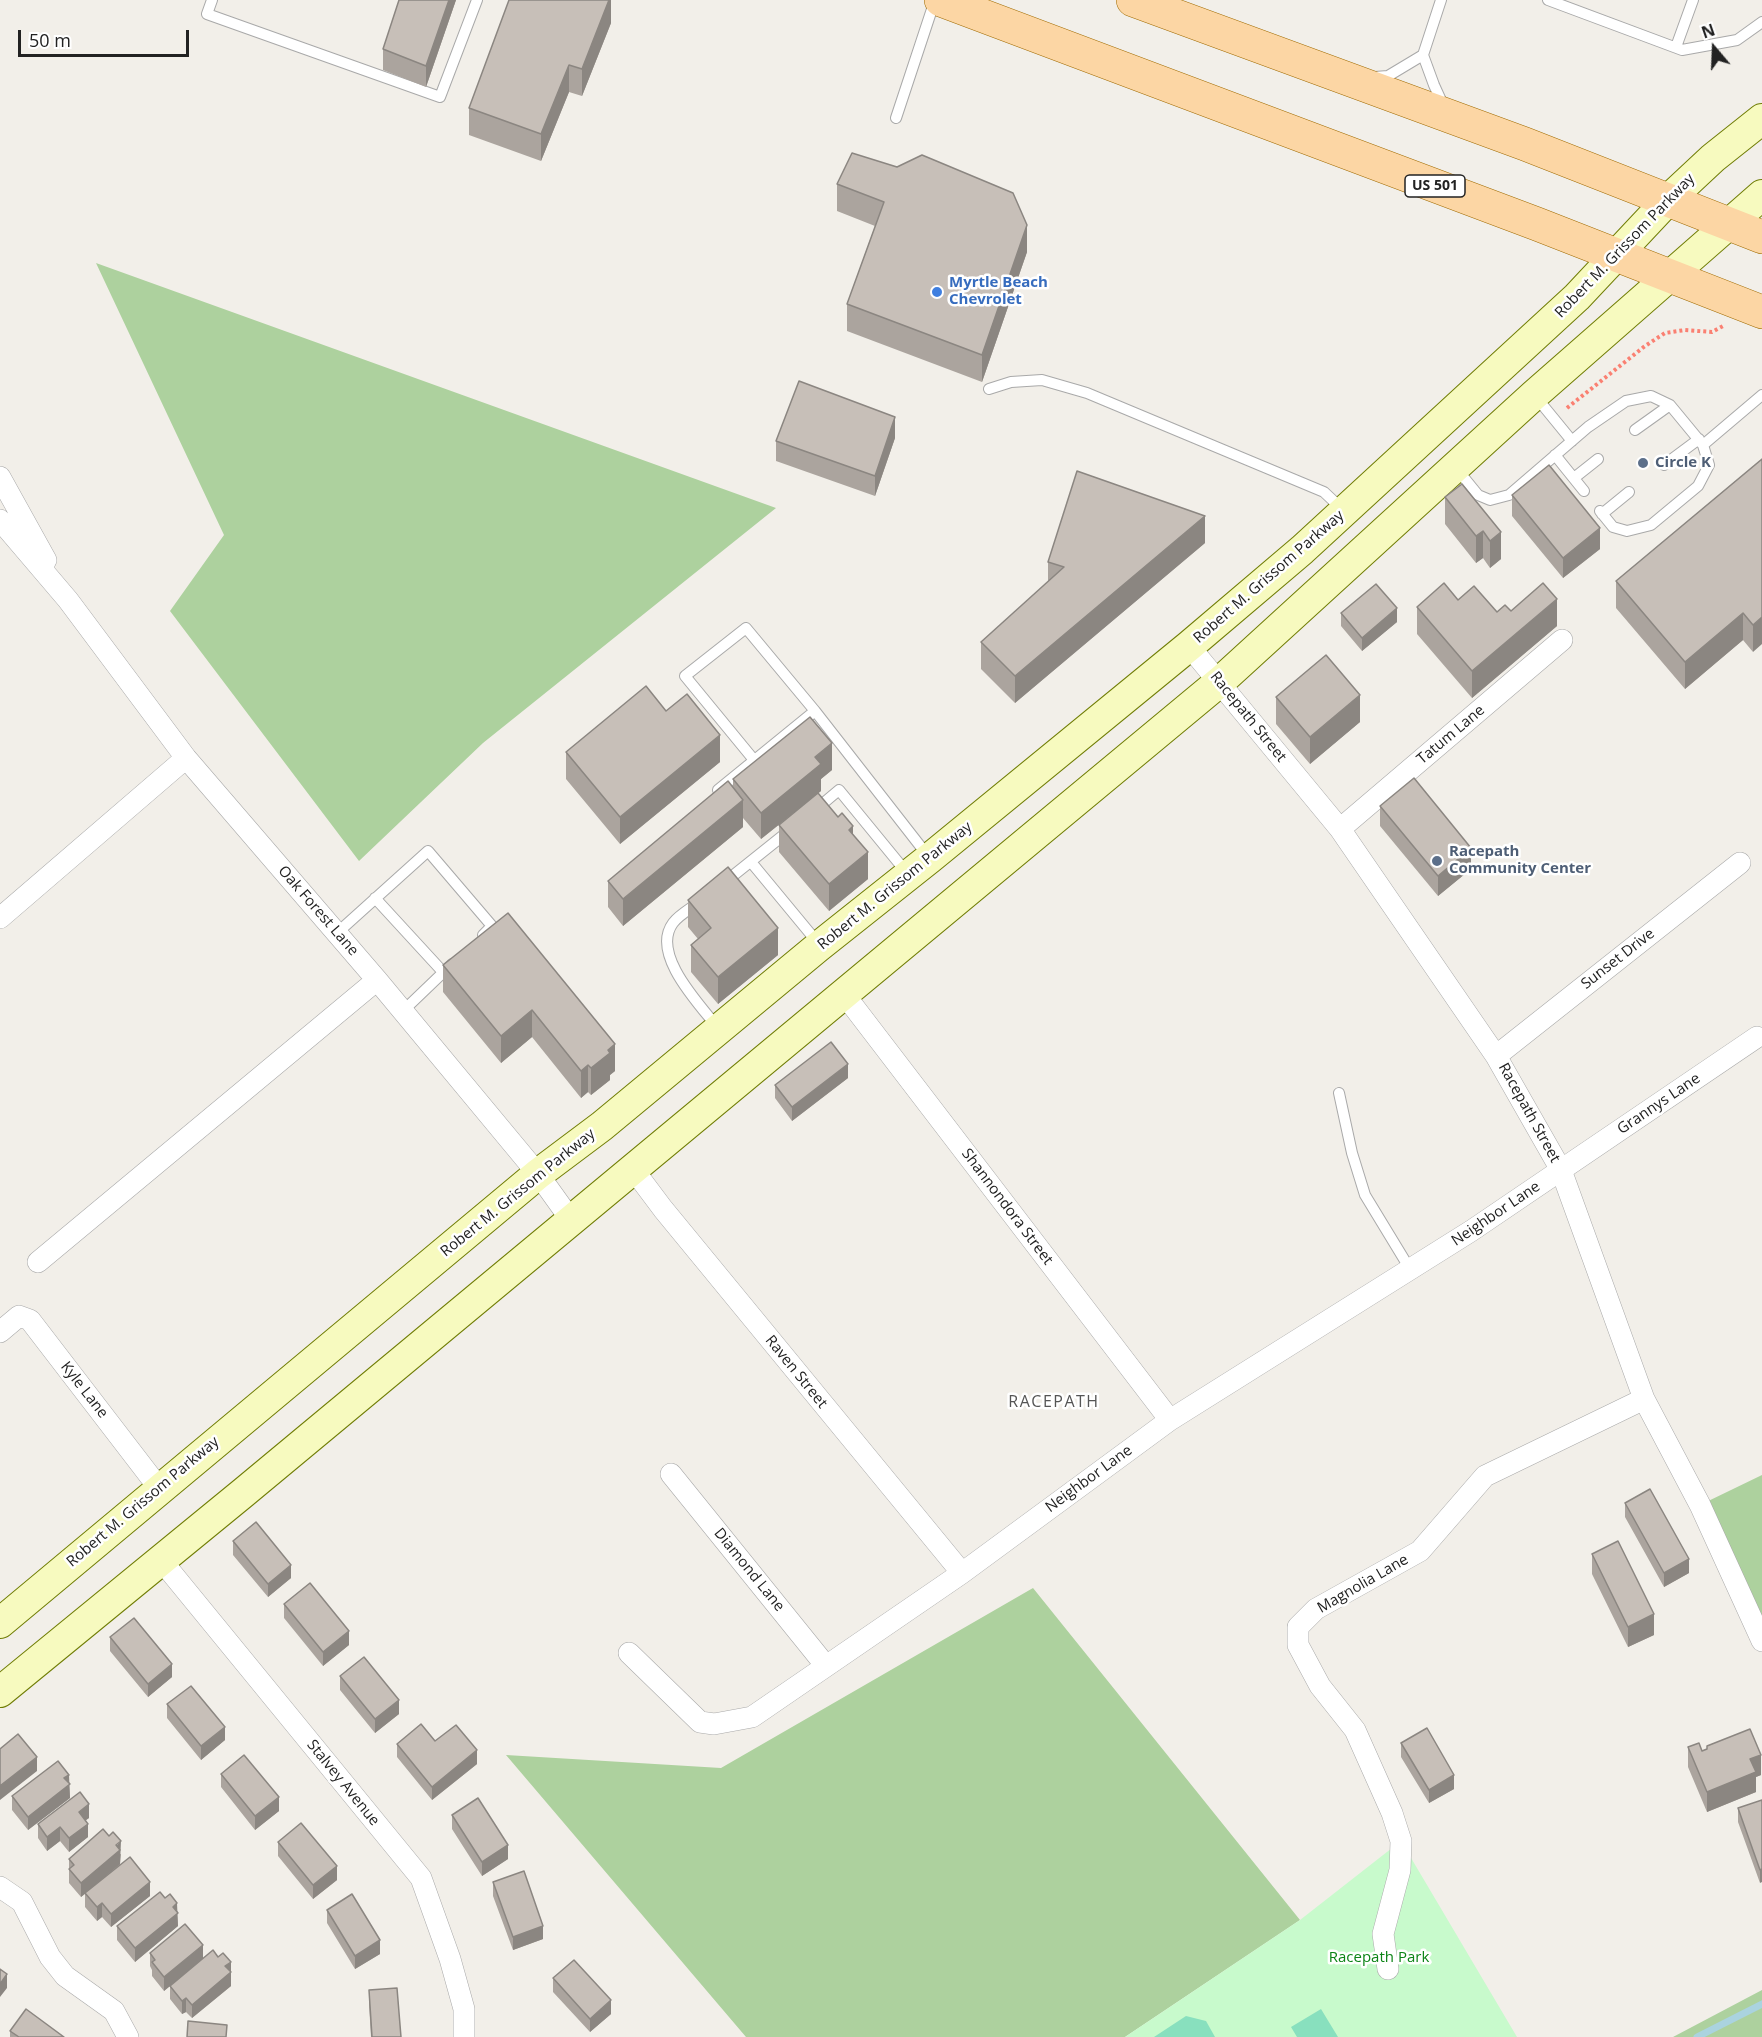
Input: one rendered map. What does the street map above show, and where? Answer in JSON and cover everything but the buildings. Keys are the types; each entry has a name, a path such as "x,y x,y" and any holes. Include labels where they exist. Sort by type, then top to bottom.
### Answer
{"main road":[{"name":"US 501","path":"941,0 1537,224 1762,312"},
{"path":"1133,0 1448,116 1762,237"},
{"name":"Robert M. Grissom Parkway","path":"0,1623 538,1174 602,1126 1189,646 1344,512 1526,345 1617,256 1668,200 1713,158 1762,119"},
{"path":"0,1692 1219,682 1534,395 1762,195"}],"street":[{"name":"Oak Forest Lane","path":"0,477 68,600"},
{"name":"Oak Forest Lane","path":"0,520 68,600 186,758 403,1011 538,1174 572,1220"},
{"name":"Tatum Lane","path":"1340,829 1562,640"},
{"name":"Racepath Street","path":"1189,646 1340,829 1497,1056 1561,1170 1644,1399 1701,1505 1762,1641"},
{"path":"0,918 186,758"},
{"name":"Sunset Drive","path":"1497,1056 1740,863"},
{"path":"38,1262 377,980"},
{"name":"Shannondora Street","path":"843,994 1170,1420"},
{"name":"Grannys Lane","path":"1561,1170 1757,1037"},
{"name":"Raven Street","path":"633,1169 663,1209 962,1573"},
{"name":"Neighbor Lane","path":"629,1653 700,1722 714,1724 752,1717 962,1573 1170,1420 1410,1269 1561,1170"},
{"name":"Kyle Lane","path":"0,1332 19,1316 30,1320 159,1488"},
{"name":"Magnolia Lane","path":"1388,1970 1383,1934 1400,1870 1401,1841 1392,1813 1355,1730 1320,1686 1298,1645 1298,1627 1316,1609 1420,1551 1485,1476 1644,1399"},
{"name":"Diamond Lane","path":"671,1474 826,1666"},
{"name":"Stalvey Avenue","path":"161,1560 421,1878 450,1959 464,2009 464,2037"},
{"path":"0,1887 22,1902 50,1957 65,1976 114,2011 128,2037"}],"lane":[{"path":"213,0 207,14 440,97 477,0"},
{"path":"896,118 935,0"},
{"path":"1441,0 1423,55 1448,116"},
{"path":"1548,0 1682,50 1737,40 1762,22"},
{"path":"1676,47 1693,0"},
{"path":"1348,79 1388,76 1423,55"},
{"path":"989,389 1011,382 1042,380 1087,393 1324,492 1344,512"},
{"path":"1534,395 1572,441"},
{"path":"1664,465 1701,442 1762,395"},
{"path":"1455,467 1478,495 1490,500 1509,495 1588,427 1626,401 1651,396 1670,405 1701,442 1709,465 1698,486 1651,525 1627,531 1614,527 1601,512 1629,492"},
{"path":"1635,430 1670,405"},
{"path":"1555,455 1584,491"},
{"path":"1574,478 1598,459"},
{"path":"754,760 685,676 746,628 815,711 920,867"},
{"path":"709,798 815,711"},
{"path":"719,1030 680,979 668,954 666,937 673,923 839,790 920,867"},
{"path":"336,933 428,851 492,926 471,946"},
{"path":"751,862 820,946"},
{"path":"375,898 443,972"},
{"path":"403,1011 457,959"},
{"path":"1339,1093 1352,1153 1365,1195 1410,1269"}],"green space":[{"path":"96,263 776,508 483,743 359,861 170,611 224,535"},
{"path":"1762,1475 1762,1641 1700,1505"},
{"path":"1033,1588 1300,1920 1125,2037 746,2037 506,1755 721,1768"},
{"name":"Racepath Park","path":"1401,1841 1517,2037 1125,2037 1300,1920"},
{"path":"1762,1990 1762,2037 1673,2037"},
{"path":"1321,2009 1338,2037 1297,2037 1291,2027"},
{"path":"1186,2016 1206,2021 1215,2037 1154,2037"}],"waterway":[{"path":"1697,2037 1762,2004"}],"place":[{"name":"Myrtle Beach Chevrolet","path":"937,292"},
{"name":"Circle K","path":"1643,463"},
{"name":"Racepath Community Center","path":"1437,861"}],"district":[{"name":"RACEPATH","path":"1054,1402"}]}
